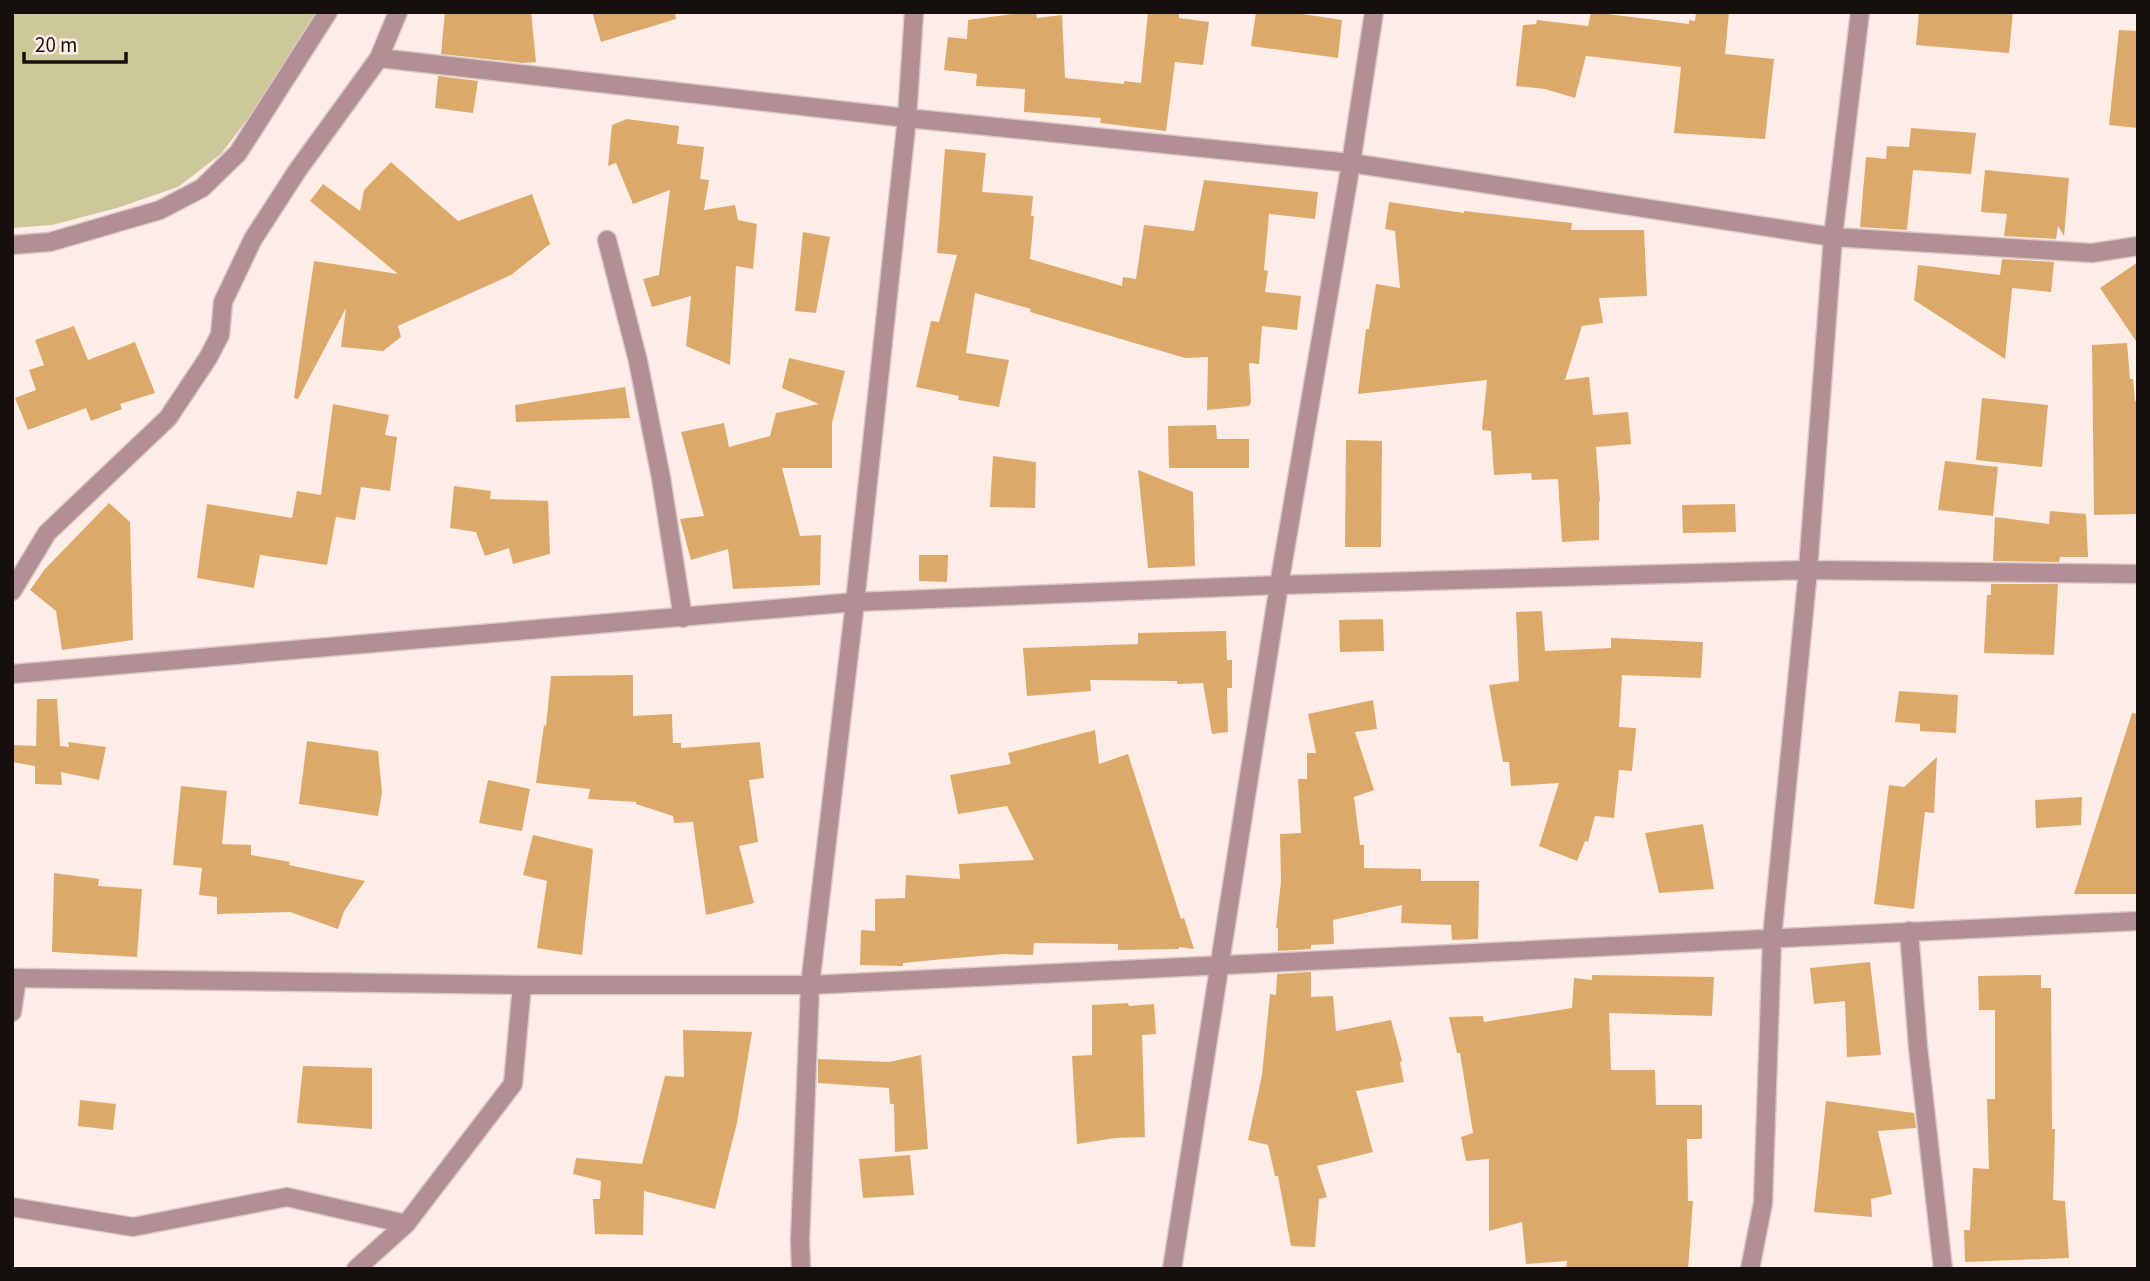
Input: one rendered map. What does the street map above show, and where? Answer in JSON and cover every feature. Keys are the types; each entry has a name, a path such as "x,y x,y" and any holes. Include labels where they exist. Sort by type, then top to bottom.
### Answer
{"street":[{"path":"12,245 50,242 159,210 202,188 238,153 328,12"},
{"path":"12,592 47,533 168,418 208,358 220,335 223,302 253,239 297,171 379,58 398,12"},
{"path":"801,1269 810,985 855,602 907,118 914,12"},
{"path":"1172,1269 1279,585 1374,12"},
{"path":"1749,1269 1763,1203 1772,937 1808,570 1833,237 1860,12"},
{"path":"379,58 907,118 1351,163 1833,237 2092,253 2138,246"},
{"path":"607,240 648,413 683,618"},
{"path":"12,674 855,602 1279,585 1808,570 2138,574"},
{"path":"12,1012 15,978 522,985 810,985 2138,921"},
{"path":"1909,932 1918,1047 1943,1269"},
{"path":"356,1269 406,1224 513,1084 522,985"},
{"path":"12,1207 133,1227 287,1197 406,1224"}],"shaded area":[{"path":"12,12 318,12 261,101 221,154 178,187 117,208 52,225 12,228"}],"building":[{"path":"445,12 531,12 536,62 441,54"},
{"path":"592,12 675,12 676,19 601,42"},
{"path":"1036,12 1037,18 1062,15 1065,78 1124,84 1124,81 1141,83 1148,12 1179,12 1179,18 1209,22 1203,65 1175,62 1166,131 1100,123 1101,118 1024,112 1025,89 976,86 977,74 944,70 948,37 967,39 968,20"},
{"path":"1256,12 1290,12 1342,20 1338,58 1251,46"},
{"path":"1591,12 1689,24 1689,20 1695,21 1696,12 1729,12 1725,54 1774,59 1765,139 1674,133 1681,67 1586,56 1575,98 1545,89 1516,86 1523,25 1536,24 1537,20 1588,26"},
{"path":"1919,12 2013,12 2009,53 1916,45"},
{"path":"2119,30 2138,31 2138,128 2109,125"},
{"path":"438,76 478,81 473,113 435,108"},
{"path":"627,119 679,126 677,144 704,147 700,179 709,180 704,210 735,205 738,220 757,224 753,269 736,266 730,365 686,346 691,296 652,307 643,279 659,275 670,190 633,204 616,163 608,166 612,125"},
{"path":"1911,128 1976,133 1971,174 1913,170 1907,230 1860,227 1866,157 1886,159 1887,146 1909,147"},
{"path":"945,149 986,153 982,192 1033,196 1030,259 1122,286 1123,277 1136,279 1144,225 1194,231 1204,180 1318,192 1315,219 1269,214 1264,270 1268,271 1265,292 1301,296 1297,330 1262,326 1259,364 1249,363 1249,406 1207,410 1208,357 1185,358 975,293 966,353 1009,360 999,407 958,400 959,396 916,387 931,321 939,322 957,255 937,253"},
{"path":"391,162 458,221 532,194 550,244 511,275 398,326 401,337 383,351 341,347 346,308 298,399 294,398 314,261 398,274 310,201 323,184 360,211 364,190"},
{"path":"1985,170 2069,178 2064,236 2058,226 2056,239 2004,236 2007,214 1981,212"},
{"path":"1389,202 1464,213 1572,223 1571,230 1644,230 1647,296 1599,298 1603,323 1582,326 1565,380 1589,377 1593,415 1628,412 1631,444 1596,447 1600,501 1599,540 1562,542 1558,479 1532,480 1531,473 1494,475 1491,431 1482,430 1487,380 1358,394 1366,329 1369,329 1376,284 1400,288 1395,231 1385,229"},
{"path":"803,232 830,237 816,313 795,311"},
{"path":"2002,259 2054,262 2051,292 2012,288 2005,359 1914,300 1918,265 2000,275"},
{"path":"2138,262 2138,344 2100,288"},
{"path":"74,326 88,360 135,342 155,393 120,404 122,409 91,421 86,408 28,430 15,398 36,390 29,370 44,365 35,340"},
{"path":"2127,343 2130,379 2133,379 2135,401 2138,401 2138,514 2094,515 2092,345"},
{"path":"789,358 845,371 832,423 832,468 782,468 800,536 821,535 820,585 733,589 728,549 691,560 680,519 704,516 681,432 724,423 729,447 770,436 776,413 819,404 782,388"},
{"path":"625,387 630,418 516,422 515,405"},
{"path":"1982,398 2048,405 2042,467 1976,460"},
{"path":"333,404 389,415 385,435 397,437 390,491 361,487 355,520 336,517 327,565 260,555 254,588 197,578 207,504 292,518 297,491 321,495"},
{"path":"1216,425 1217,439 1249,439 1249,468 1169,468 1168,426"},
{"path":"1346,440 1382,441 1381,547 1345,547"},
{"path":"993,456 1036,462 1035,508 990,507"},
{"path":"1945,461 1998,467 1993,516 1938,510"},
{"path":"1138,470 1193,492 1195,566 1148,568"},
{"path":"454,486 491,491 490,499 548,501 550,554 513,564 509,548 485,556 476,532 450,528"},
{"path":"109,503 130,522 133,640 62,650 56,611 30,590 45,569"},
{"path":"1735,504 1736,532 1683,533 1682,505"},
{"path":"2050,511 2086,514 2088,557 2060,557 2059,562 1993,561 1995,517 2049,524"},
{"path":"919,555 948,555 947,582 919,581"},
{"path":"1991,584 2058,584 2054,655 1984,653 1987,595 1991,595"},
{"path":"1542,611 1545,651 1611,648 1611,638 1703,642 1701,678 1622,675 1619,727 1636,728 1632,771 1619,770 1614,818 1595,816 1588,842 1585,841 1577,861 1539,846 1559,783 1511,786 1509,762 1503,762 1489,685 1519,681 1516,612"},
{"path":"1383,619 1384,651 1340,652 1339,620"},
{"path":"1226,631 1227,660 1232,660 1232,688 1227,688 1228,732 1212,734 1203,683 1090,680 1091,691 1027,696 1023,648 1138,644 1138,633"},
{"path":"633,675 633,716 672,714 673,743 681,743 681,748 760,742 764,778 749,780 758,842 739,846 754,903 706,915 693,822 674,823 673,816 636,802 588,799 590,789 536,783 551,676"},
{"path":"1899,691 1958,695 1956,733 1920,731 1920,724 1895,722"},
{"path":"37,699 57,699 60,746 69,747 68,742 106,747 99,780 61,772 62,785 35,784 35,766 12,762 12,745 36,746"},
{"path":"1373,700 1377,729 1355,732 1374,790 1354,797 1360,845 1364,845 1364,868 1421,869 1421,881 1479,881 1478,939 1452,940 1451,925 1401,923 1402,905 1333,920 1334,944 1311,945 1311,949 1278,951 1276,928 1281,881 1280,834 1301,833 1298,779 1307,779 1307,753 1316,753 1308,714"},
{"path":"2132,713 2138,714 2138,894 2074,894"},
{"path":"1095,730 1099,764 1128,754 1181,919 1184,918 1194,949 1179,947 1118,950 1118,944 1034,943 1033,955 1005,954 944,959 903,963 903,966 860,965 861,930 875,931 875,899 905,898 906,875 960,879 959,864 1034,860 1007,806 958,814 950,775 1011,764 1008,753"},
{"path":"307,741 378,751 382,792 378,816 299,804"},
{"path":"1937,757 1934,813 1925,812 1914,909 1874,904 1889,785 1904,787"},
{"path":"488,780 530,789 522,831 479,823"},
{"path":"181,786 227,791 222,844 251,845 251,855 365,881 344,911 338,929 290,912 217,914 217,897 199,895 202,868 173,865"},
{"path":"2082,797 2081,825 2036,828 2035,800"},
{"path":"1703,824 1714,889 1659,893 1645,833"},
{"path":"533,835 593,849 582,955 537,948 547,881 523,875"},
{"path":"54,873 99,879 98,886 142,889 137,957 52,952"},
{"path":"1870,962 1881,1055 1847,1057 1845,1001 1814,1004 1810,968"},
{"path":"1311,972 1311,997 1333,996 1336,1031 1391,1020 1402,1061 1404,1082 1356,1091 1373,1152 1317,1166 1327,1197 1319,1199 1315,1247 1291,1246 1278,1176 1275,1176 1268,1145 1248,1140 1262,1075 1270,994 1276,995 1277,974"},
{"path":"1592,975 1714,977 1712,1016 1609,1013 1611,1070 1655,1070 1656,1105 1702,1105 1702,1139 1687,1139 1688,1201 1693,1201 1688,1269 1566,1269 1567,1261 1526,1264 1522,1222 1489,1231 1489,1159 1466,1161 1461,1137 1473,1133 1460,1053 1457,1053 1449,1017 1483,1016 1484,1022 1572,1008 1574,978 1592,980"},
{"path":"2041,975 2041,988 2051,988 2052,1129 2055,1129 2053,1200 2065,1201 2069,1258 1965,1262 1964,1230 1970,1230 1973,1168 1989,1169 1987,1099 1995,1099 1995,1010 1979,1010 1978,976"},
{"path":"1128,1003 1129,1006 1154,1004 1156,1034 1142,1035 1145,1137 1077,1144 1072,1056 1092,1055 1092,1005"},
{"path":"683,1030 752,1032 737,1123 715,1209 644,1191 643,1235 595,1234 593,1199 600,1199 601,1181 573,1174 576,1158 642,1164 665,1076 684,1077"},
{"path":"921,1055 928,1149 895,1152 894,1104 890,1104 889,1088 818,1083 818,1059 889,1062"},
{"path":"303,1066 372,1068 372,1129 297,1123"},
{"path":"80,1100 116,1104 113,1130 78,1126"},
{"path":"1826,1101 1914,1113 1916,1128 1878,1131 1892,1194 1871,1199 1872,1217 1814,1212"},
{"path":"910,1155 914,1195 863,1198 859,1159"}]}
